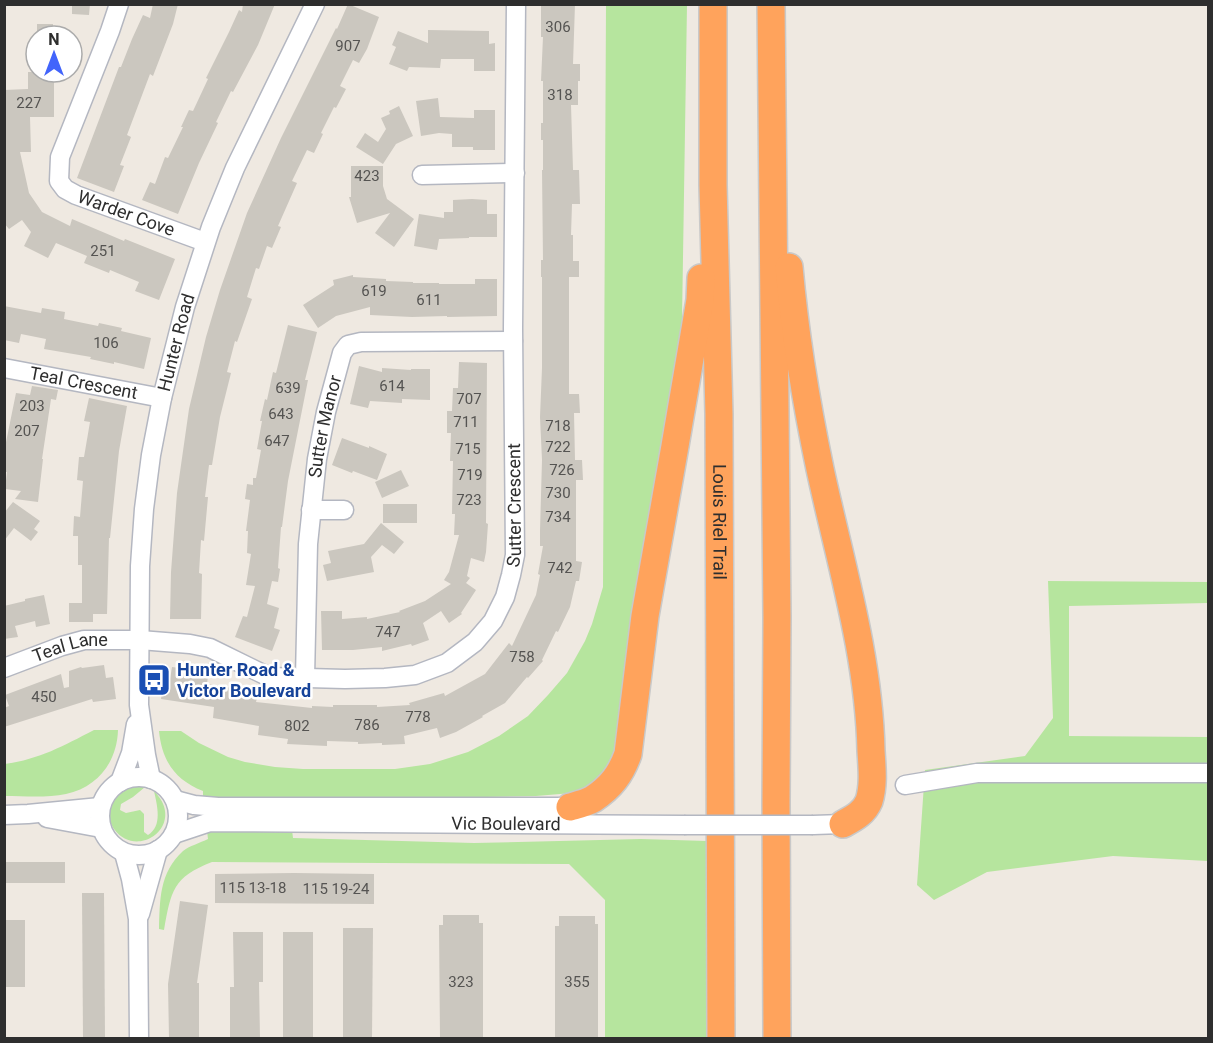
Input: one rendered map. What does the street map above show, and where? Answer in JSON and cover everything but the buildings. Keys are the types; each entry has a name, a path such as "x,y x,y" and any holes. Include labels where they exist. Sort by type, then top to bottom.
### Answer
{"highway":[{"name":"Louis Riel Trail","path":"713,4 713,185 719,414 721,1038"},
{"path":"771,4 777,617 777,1038"},
{"path":"771,38 793,307 804,388 861,655 871,724 872,783 869,801 861,814 843,824"},
{"path":"570,807 591,800 613,783 628,754 645,616 700,300 706,209 713,185"}],"street":[{"name":"Warder Cove","path":"119,4 60,157 58,181 65,189 76,195 205,242"},
{"name":"Hunter Road","path":"120,782 131,753 139,705 140,566 151,455 162,399 185,307 205,242 235,168 315,4"},
{"name":"Sutter Crescent","path":"140,640 210,648 269,677 385,678 415,675 447,663 475,642 493,621 506,597 515,555 513,341 516,4"},
{"path":"422,175 514,173"},
{"name":"Sutter Manor","path":"305,677 311,510 326,412 342,353 348,345 361,342 513,341"},
{"name":"Teal Crescent","path":"4,368 162,399"},
{"path":"311,510 344,510"},
{"name":"Teal Lane","path":"4,668 62,645 84,640 140,640"},
{"name":"Hunter Road","path":"139,705 151,779"},
{"path":"905,785 977,773 1209,773"},
{"path":"140,777 151,779 169,791 175,800 178,811 174,834 158,850 136,855 124,853 106,839 99,818 100,807 111,788 120,782 140,777"},
{"name":"Vic Boulevard","path":"175,800 194,805 218,807 570,807"},
{"path":"4,815 100,807"},
{"path":"28,814 101,828"},
{"name":"Vic Boulevard","path":"174,834 210,822 843,824"},
{"path":"138,919 158,850"},
{"path":"124,853 138,919 139,1038"}],"green space":[{"path":"606,5 687,5 682,320 666,462 612,767 597,785 572,793 536,796 206,803 203,791 185,781 172,768 163,751 159,731 181,731 228,757 275,767 395,769 430,764 468,752 499,736 528,716 567,673 585,641 603,587"},
{"path":"1048,581 1208,582 1208,603 1069,606 1069,736 1208,737 1208,861 1113,856 987,872 934,900 917,885 925,770 1025,756 1053,718"},
{"path":"94,730 118,730 117,742 104,771 87,786 59,795 5,796 5,764 40,755"},
{"path":"136,785 145,787 121,804 120,810 126,813 140,810 144,814 144,832 148,835 153,831 157,821 154,791 163,804 165,816 162,826 155,835 146,840 135,841 124,838 114,829 109,813 111,802 116,795"},
{"path":"223,829 292,830 293,838 474,843 641,839 707,841 710,1038 605,1038 605,900 569,864 212,862 189,873 176,887 169,905 164,930 159,929 162,887 169,868 183,851 208,839 207,831"}],"place":[{"name":"Hunter Road & Victor Boulevard","path":"154,680"}]}
